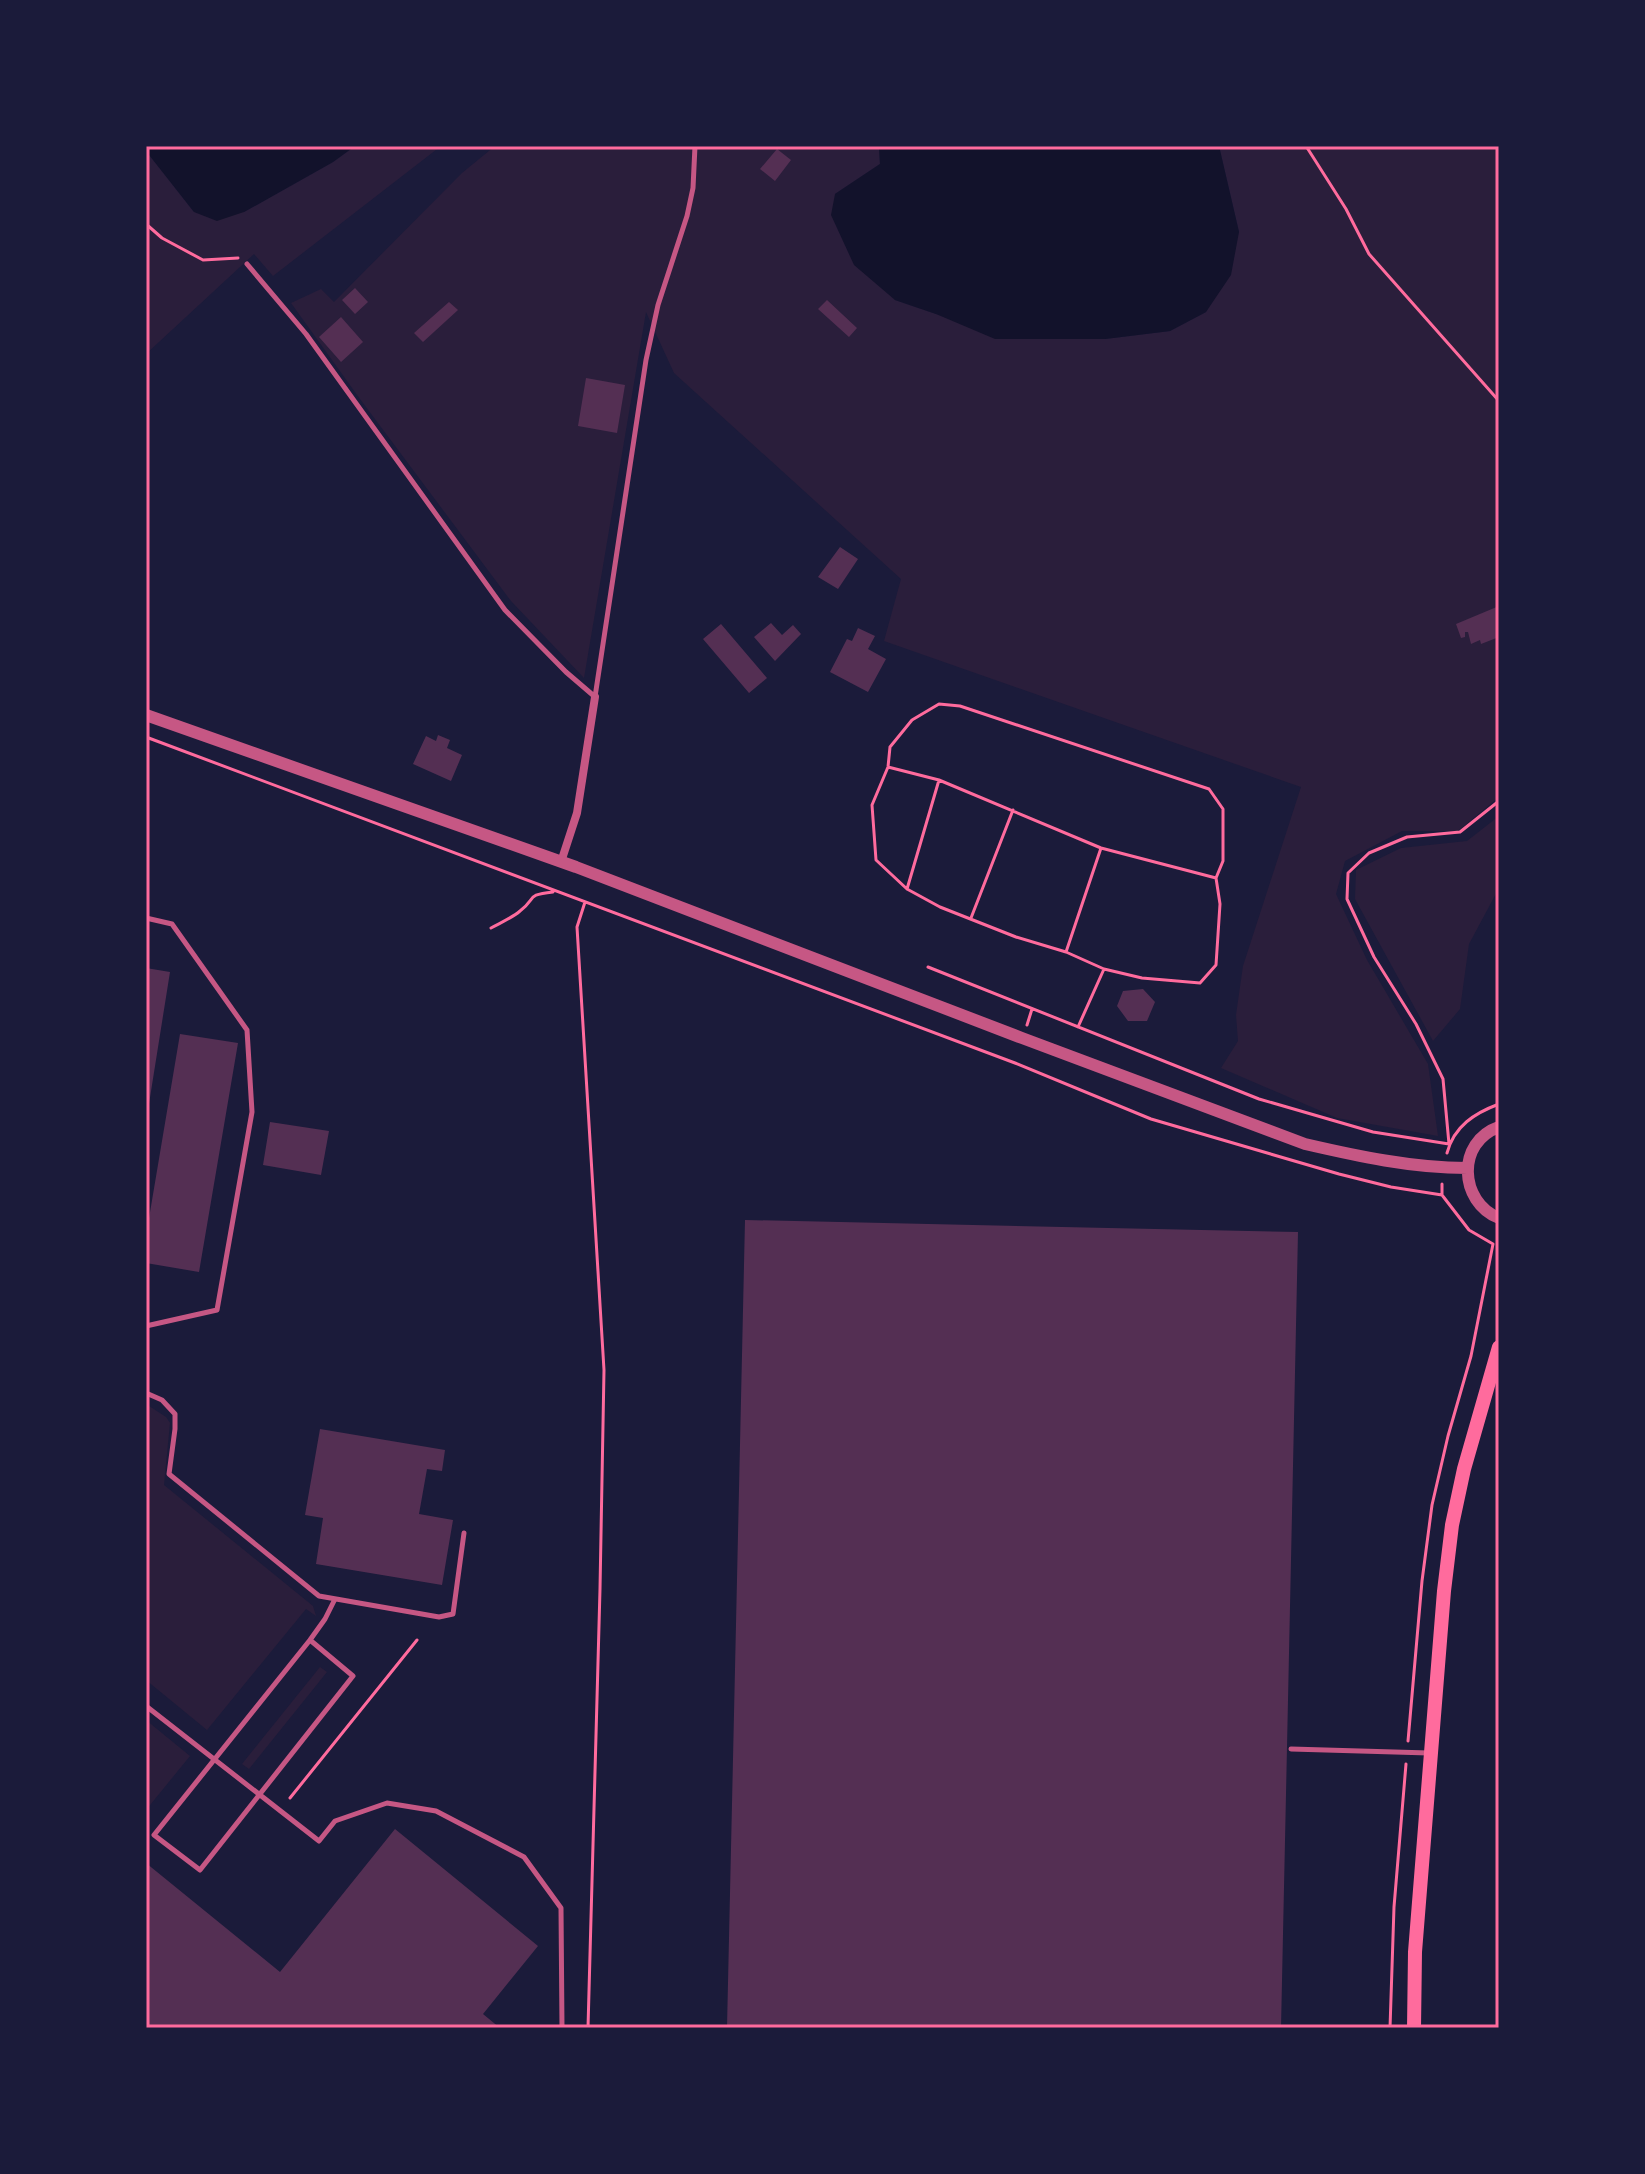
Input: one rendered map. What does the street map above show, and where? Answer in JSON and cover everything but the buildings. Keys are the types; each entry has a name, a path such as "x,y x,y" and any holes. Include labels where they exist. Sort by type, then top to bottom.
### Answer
{"main road":[{"path":"1414,2028 1415,1952 1430,1753 1452,1525 1464,1469 1499,1347"}],"street":[{"path":"561,862 577,813 595,697"},
{"path":"146,715 561,862 1305,1144 1352,1155 1443,1168 1467,1168"},
{"path":"1499,1127 1480,1139 1471,1152 1467,1168 1467,1182 1472,1195 1480,1206 1499,1218"}],"lane":[{"path":"595,697 646,360 658,305 687,216 693,188 695,146"},
{"path":"247,264 306,334 505,610 595,697"},
{"path":"146,918 172,924 247,1030 252,1112 217,1310 146,1326"},
{"path":"146,1393 162,1400 175,1414 169,1474 319,1596 439,1617 453,1614 464,1533"},
{"path":"310,1640 353,1676 200,1870 154,1835 310,1640 335,1599"},
{"path":"146,1706 319,1841 335,1821 387,1803 436,1811 524,1857 561,1908 562,2026"},
{"path":"1291,1749 1430,1753"}],"path":[{"path":"1306,146 1346,209 1369,254 1499,401"},
{"path":"146,224 162,238 203,260 241,258 247,264"},
{"path":"939,704 960,706 1209,789 1223,809 1223,861 1216,878 1220,904 1216,965 1200,983 1142,978 1104,969 1066,952 970,920 907,889 876,860 872,805 888,767 890,747 912,720 939,704"},
{"path":"146,737 1015,1063 1151,1119 1352,1178 1442,1195"},
{"path":"888,767 939,780 1101,848 1216,878"},
{"path":"907,889 939,780"},
{"path":"928,967 1244,1093 1373,1132 1449,1144 1443,1079 1416,1024 1374,957 1347,899 1348,873 1369,853 1407,837 1460,832 1499,801"},
{"path":"970,920 1013,810"},
{"path":"1066,952 1101,848"},
{"path":"491,928 520,912 536,894 556,891"},
{"path":"585,902 577,927 604,1370 588,2028"},
{"path":"1078,1027 1104,969"},
{"path":"1493,1244 1499,1245"},
{"path":"290,1798 417,1640"}],"shaded area":[{"path":"146,146 355,146 333,162 244,212 217,221 194,212 146,151"},
{"path":"355,146 441,146 273,276 254,254 146,354 146,151 194,212 244,212 333,162"},
{"path":"495,146 879,146 880,164 835,194 895,300 936,314 1105,339 1170,331 1206,312 1239,232 1219,146 1499,146 1499,797 1458,831 1402,831 1345,861 1336,894 1367,960 1428,1064 1438,1136 1337,1118 1221,1068 1238,1041 1236,1015 1243,966 1301,787 884,641 901,579 674,373 646,312 584,678 511,601 291,303 321,289 334,302 462,173"},
{"path":"879,146 1219,146 1239,232 1231,275 1206,312 1170,331 1105,339 995,339 895,300 854,265 831,215 835,194 880,164"},
{"path":"1499,816 1499,888 1469,944 1460,1009 1433,1041 1355,899 1356,870 1401,848 1467,841"},
{"path":"146,1404 170,1423 164,1485 313,1606 316,1616 306,1609 207,1730 146,1680"},
{"path":"320,1667 327,1672 249,1769 242,1764"},
{"path":"146,1720 190,1756 146,1810"}]}
